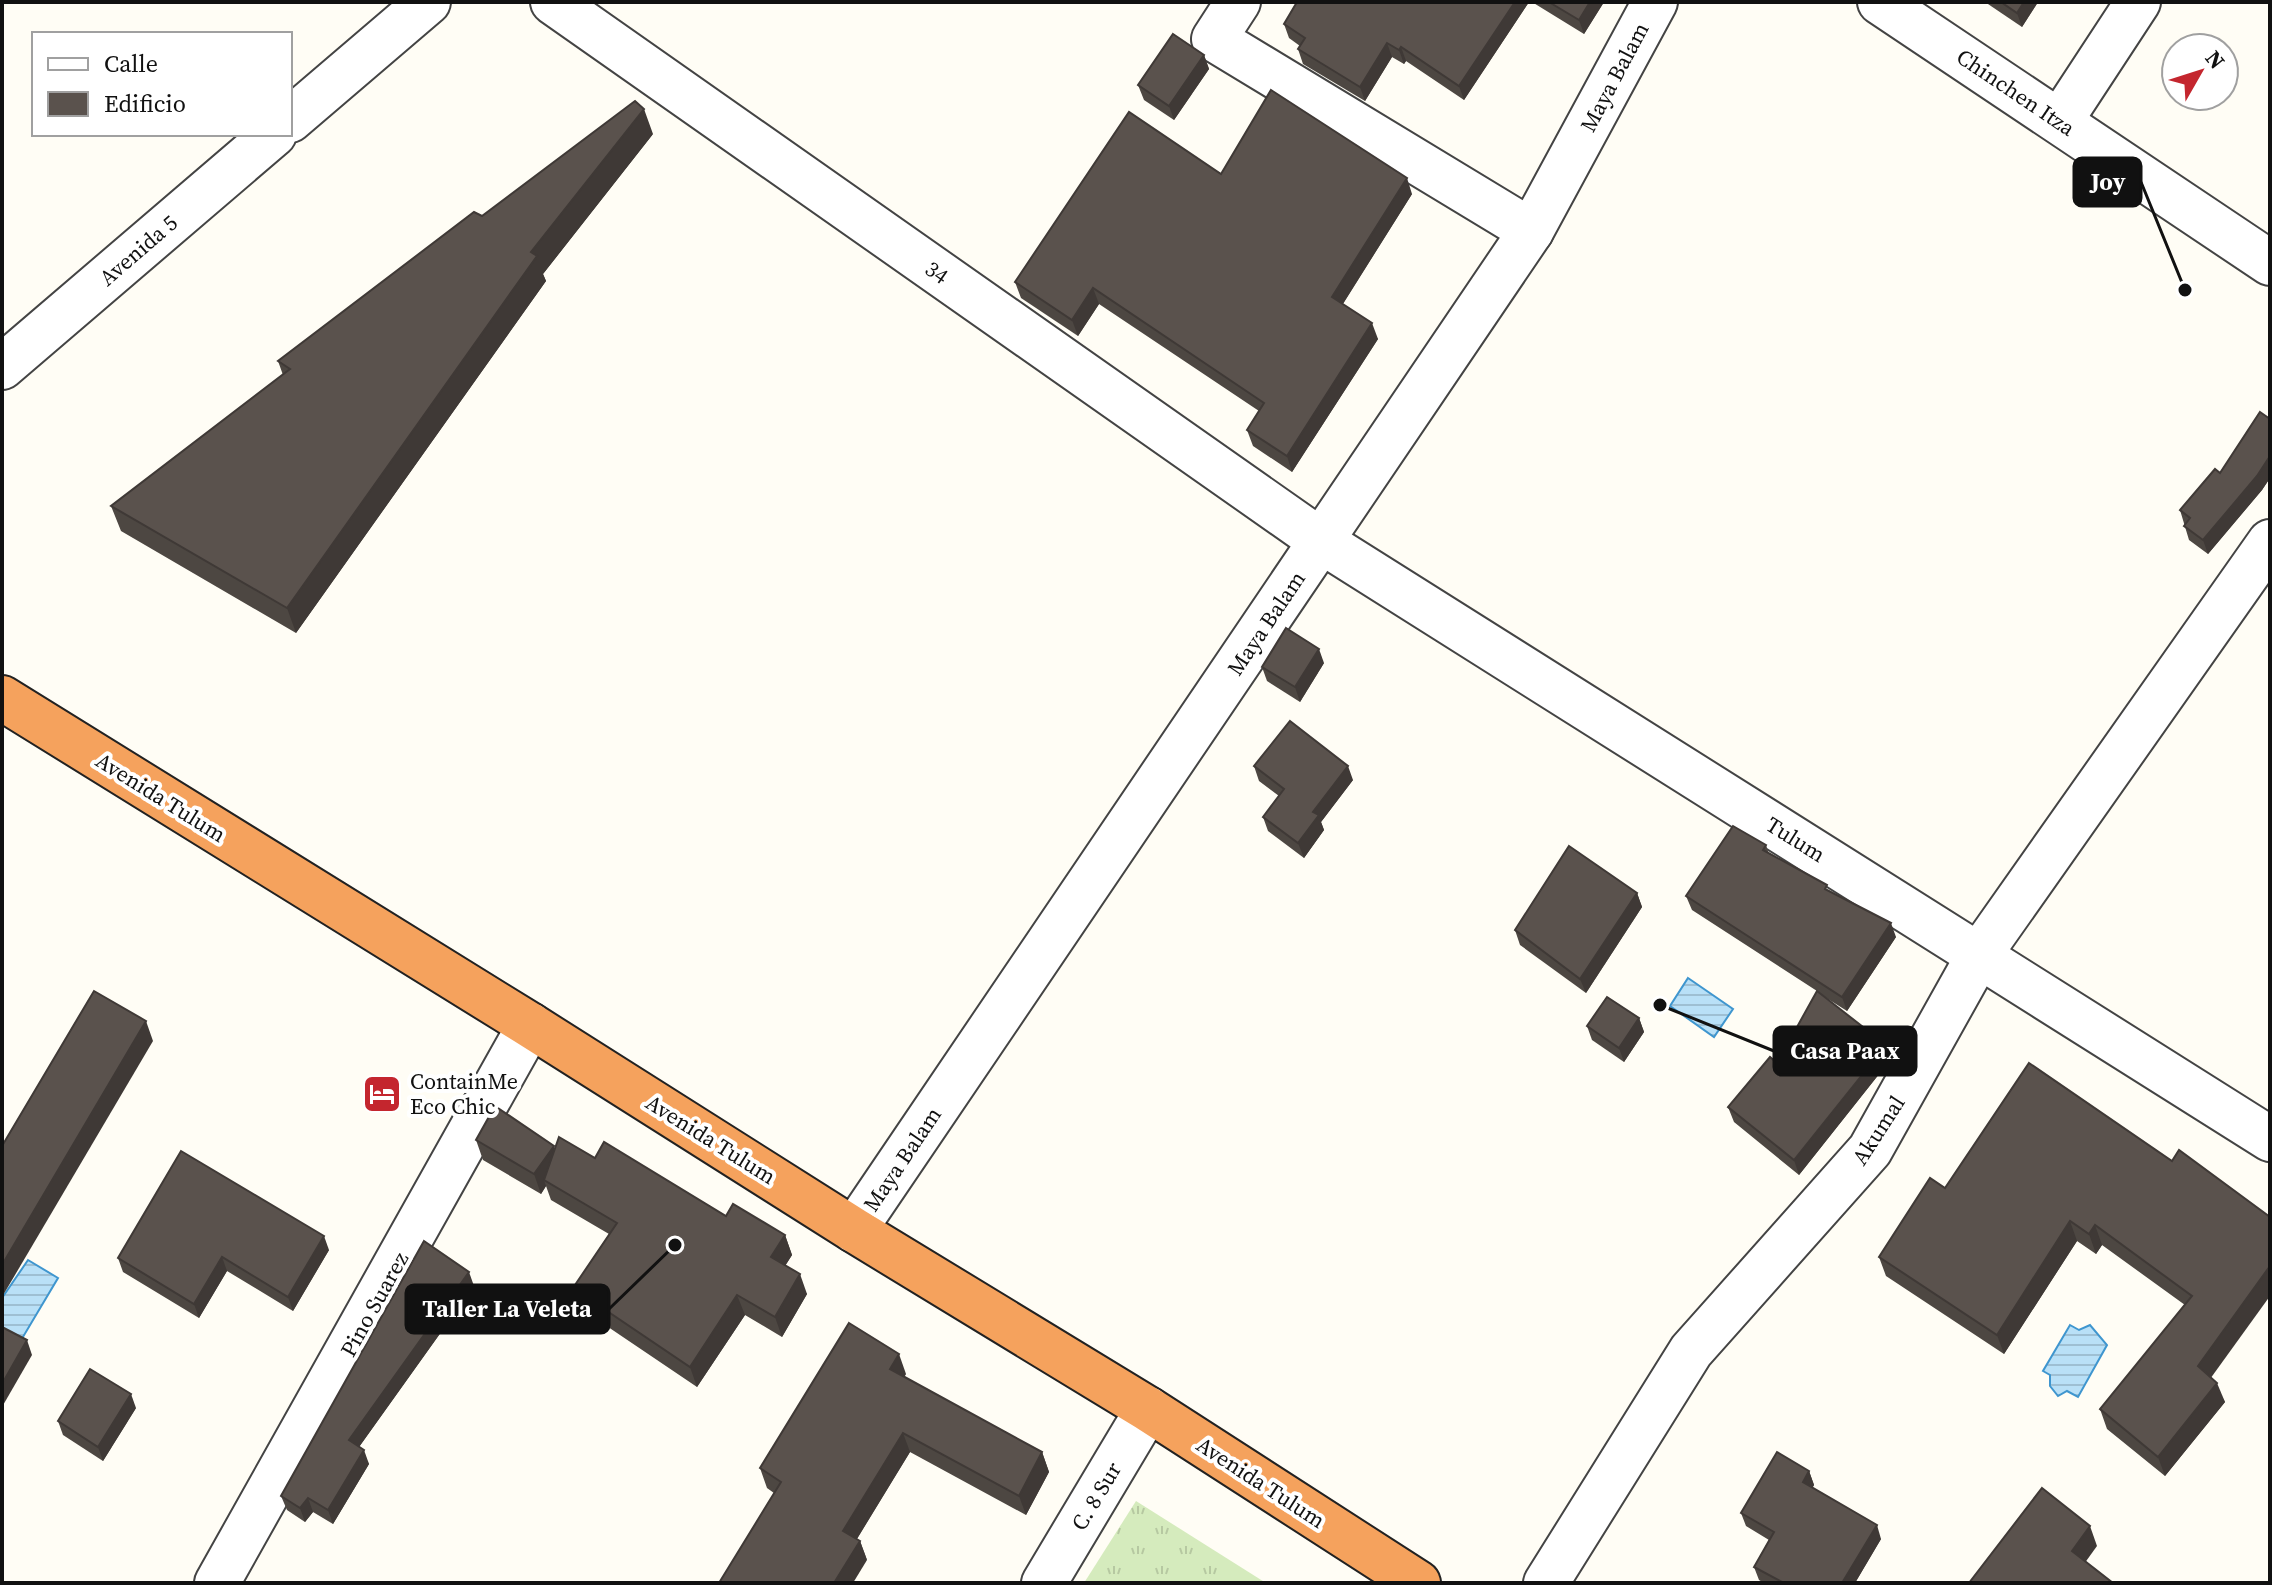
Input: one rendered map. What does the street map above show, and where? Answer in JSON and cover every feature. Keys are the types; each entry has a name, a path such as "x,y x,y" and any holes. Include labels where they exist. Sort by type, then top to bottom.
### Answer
{"highway":[{"name":"Avenida Tulum","path":"2,698 854,1230 1148,1409 1418,1583"}],"street":[{"path":"292,118 428,2"},
{"name":"34","path":"553,2 1321,541"},
{"path":"1238,2 1214,39 1531,231"},
{"name":"Maya Balam","path":"854,1230 1531,231 1655,2"},
{"name":"Chinchen Itza","path":"1880,2 2270,263"},
{"path":"2060,121 2138,2"},
{"name":"Avenida 5","path":"2,367 272,136"},
{"name":"Tulum","path":"1321,541 2270,1139"},
{"name":"Akumal","path":"1546,1583 1691,1351 1870,1150 1979,955 2270,542"},
{"name":"Pino Suarez","path":"217,1583 530,1025"},
{"name":"C. 8 Sur","path":"1044,1583 1148,1409"}],"green space":[{"path":"1136,1501 1266,1583 1084,1583"}],"water":[{"path":"1688,978 1733,1009 1714,1037 1670,1006"},
{"path":"28,1260 58,1278 17,1347 2,1338 2,1298"},
{"path":"2070,1325 2079,1330 2090,1325 2107,1345 2078,1397 2067,1391 2058,1396 2050,1386 2050,1375 2043,1371"}],"building":[{"path":"1297,2 1515,2 1459,86 1401,47 1399,50 1387,43 1360,87 1298,49 1305,38 1284,24"},
{"path":"1549,2 1590,2 1579,20"},
{"path":"2001,2 2024,2 2017,13"},
{"path":"1173,34 1204,55 1169,106 1138,85"},
{"path":"1271,90 1407,178 1332,297 1372,323 1287,456 1247,430 1264,403 1093,288 1072,320 1015,282 1129,112 1221,174"},
{"path":"635,101 644,109 531,252 537,256 287,608 111,506 290,369 278,361 474,212 482,216"},
{"path":"2260,412 2270,419 2270,456 2203,540 2184,526 2190,518 2180,510 2215,469 2220,473"},
{"path":"1286,628 1319,649 1295,687 1262,667"},
{"path":"1290,721 1348,766 1313,812 1319,815 1298,843 1263,817 1284,789 1254,766"},
{"path":"1733,826 1766,845 1763,850 1827,885 1825,889 1891,923 1842,997 1686,896"},
{"path":"1569,846 1637,893 1580,979 1515,930"},
{"path":"94,991 146,1021 2,1265 2,1146"},
{"path":"1817,991 1886,1045 1794,1160 1728,1107 1770,1057 1777,1063"},
{"path":"1607,997 1639,1018 1619,1048 1587,1026"},
{"path":"2029,1063 2172,1161 2179,1150 2270,1217 2270,1266 2198,1366 2217,1383 2158,1457 2100,1409 2192,1296 2095,1225 2089,1234 2070,1221 1997,1335 1879,1257 1930,1178 1945,1188"},
{"path":"495,1106 554,1146 534,1174 476,1140"},
{"path":"559,1137 595,1158 604,1142 726,1216 733,1204 785,1235 771,1257 800,1274 775,1317 737,1295 690,1367 573,1288 617,1223 544,1180"},
{"path":"181,1151 324,1236 288,1297 222,1257 194,1304 118,1258"},
{"path":"424,1241 469,1272 349,1440 364,1450 328,1510 308,1498 300,1508 281,1496"},
{"path":"849,1323 899,1354 890,1369 1042,1452 1019,1496 903,1433 843,1531 860,1541 834,1583 719,1583 781,1482 760,1468"},
{"path":"2,1327 27,1340 2,1384"},
{"path":"90,1369 131,1394 98,1447 58,1421"},
{"path":"1777,1452 1809,1471 1803,1482 1877,1525 1842,1583 1784,1583 1754,1567 1774,1532 1741,1513"},
{"path":"2042,1488 2090,1526 2072,1551 2113,1583 1969,1583"}],"place":[{"name":"Joy","path":"2185,290"},
{"name":"Casa Paax","path":"1660,1005"},
{"name":"ContainMe Eco Chic","path":"382,1094"},
{"name":"Taller La Veleta","path":"675,1245"}]}
